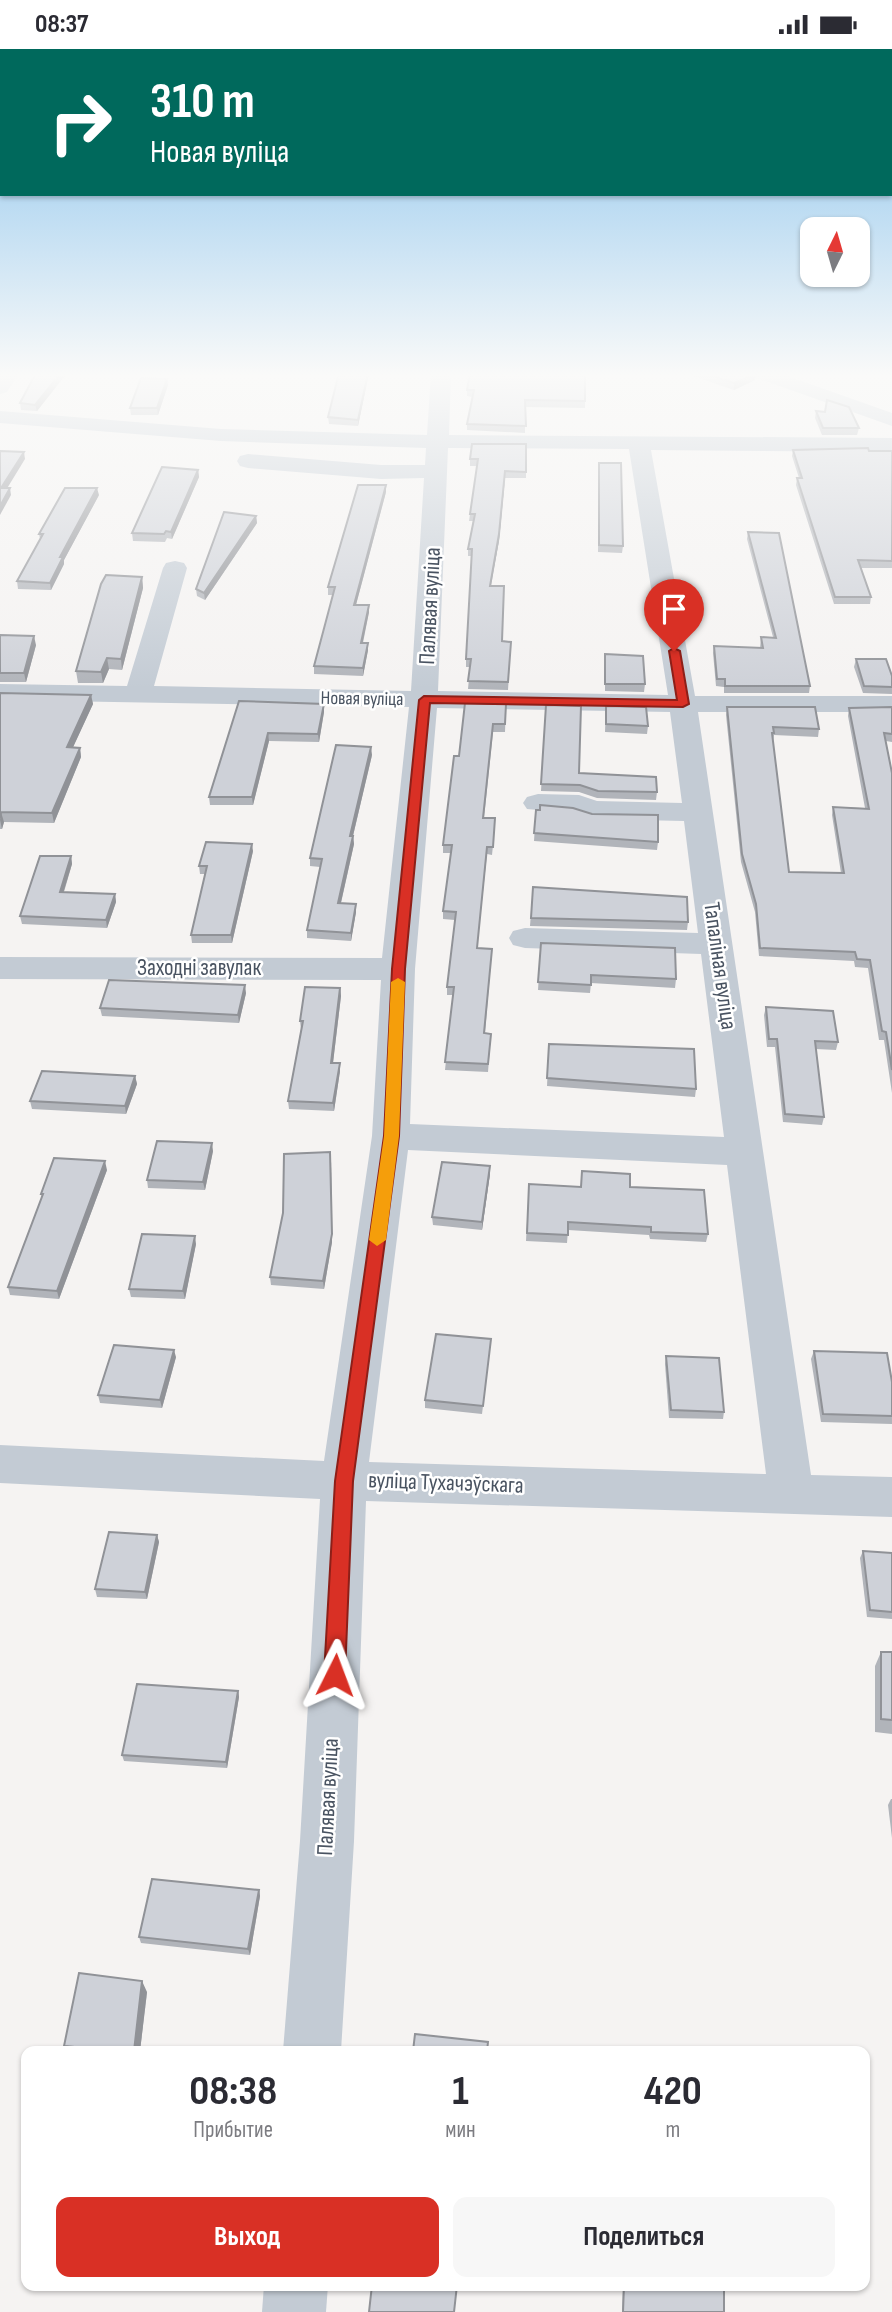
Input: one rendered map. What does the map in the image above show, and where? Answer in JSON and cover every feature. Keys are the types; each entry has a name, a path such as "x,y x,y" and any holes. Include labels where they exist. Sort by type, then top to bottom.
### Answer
{"street":[{"name":"Палявая вуліца","path":"312,2046 327,1841 344,1481 391,1136 398,969 424,700 438,479"},
{"name":"Тапаліная вуліца","path":"645,479 683,704 791,1493"},
{"path":"138,695 174,568"},
{"name":"Новая вуліца","path":"0,692 683,704 892,704"},
{"path":"538,803 579,804 591,810 698,812"},
{"path":"525,938 716,944"},
{"name":"Заходні завулак","path":"0,968 398,969"},
{"path":"391,1136 745,1152"},
{"name":"вуліца Тухачэўскага","path":"0,1464 344,1481 892,1497"},
{"path":"294,2312 296,2291"}],"building":[{"path":"0,479 7,479 1,488 10,488 0,506"},
{"path":"157,479 194,479 171,532 132,533"},
{"path":"475,479 504,479 490,586 504,586 502,641 511,642 508,682 468,681 471,659 466,659 472,549 468,549 475,514 470,514"},
{"path":"599,479 621,479 623,546 599,545"},
{"path":"797,479 892,479 892,561 858,560 871,597 835,597"},
{"path":"358,485 386,485 354,605 369,605 361,643 368,643 363,668 314,666 335,587 328,587"},
{"path":"65,488 97,488 60,557 63,557 50,583 17,581 43,534 39,534"},
{"path":"224,512 256,516 204,593 196,589"},
{"path":"748,532 779,533 810,686 725,686 725,679 717,679 714,646 763,648 761,637 776,638"},
{"path":"106,575 142,577 121,659 107,658 101,672 76,671 101,584"},
{"path":"0,635 34,636 24,673 0,673"},
{"path":"605,654 643,656 645,684 605,684"},
{"path":"856,659 886,659 892,676 892,687 864,686"},
{"path":"0,693 91,695 67,747 80,748 52,813 1,812 0,818"},
{"path":"239,701 324,704 318,734 268,733 252,797 209,797"},
{"path":"465,703 506,704 505,724 493,724 483,818 495,818 493,847 487,847 477,948 492,949 484,1033 491,1034 488,1064 445,1062 454,987 447,987 456,912 443,911 452,845 443,845 454,756 459,756"},
{"path":"546,705 581,706 579,773 656,777 657,792 598,791 580,785 541,784"},
{"path":"606,706 646,707 648,726 606,724"},
{"path":"727,707 815,707 819,729 773,727 772,733 789,872 844,873 833,807 869,809 849,708 892,707 892,734 884,733 892,773 892,1070 886,1032 882,1031 870,960 857,959 855,952 760,948 756,904 742,854"},
{"path":"336,745 371,747 350,836 353,836 338,903 356,904 351,933 307,930 322,859 310,858"},
{"path":"540,805 573,808 592,814 658,815 658,842 534,833 536,810 540,810"},
{"path":"206,842 252,844 231,935 191,935 207,866 199,866"},
{"path":"40,856 71,856 60,892 115,894 106,920 20,916"},
{"path":"533,887 687,897 688,922 531,918"},
{"path":"541,943 675,948 676,979 591,975 591,985 538,982"},
{"path":"109,980 245,985 238,1015 100,1008"},
{"path":"305,987 340,988 331,1063 340,1063 333,1103 288,1101 303,1021 300,1021"},
{"path":"766,1007 833,1011 838,1042 815,1041 824,1117 785,1114 777,1039 769,1039"},
{"path":"549,1044 694,1049 696,1089 547,1078"},
{"path":"42,1071 135,1076 125,1106 30,1101"},
{"path":"157,1141 212,1143 203,1182 147,1180"},
{"path":"330,1152 332,1234 323,1281 270,1277 283,1213 284,1154"},
{"path":"54,1158 105,1161 57,1291 8,1287 43,1194"},
{"path":"442,1162 490,1166 482,1222 432,1217"},
{"path":"582,1171 630,1174 630,1187 704,1190 708,1234 651,1232 651,1227 568,1222 568,1235 527,1233 529,1184 581,1187"},
{"path":"142,1234 195,1236 183,1291 129,1289"},
{"path":"436,1334 491,1339 483,1406 425,1400"},
{"path":"114,1345 174,1350 160,1400 98,1395"},
{"path":"814,1351 887,1353 892,1382 892,1416 823,1414"},
{"path":"666,1356 719,1358 724,1412 671,1410"},
{"path":"109,1532 157,1535 145,1592 95,1589"},
{"path":"863,1551 892,1553 892,1612 870,1610"},
{"path":"881,1652 892,1652 892,1720 881,1719"},
{"path":"137,1684 238,1691 226,1762 122,1755"},
{"path":"152,1879 259,1890 248,1949 139,1937"},
{"path":"79,1973 142,1981 135,2046 64,2046"},
{"path":"415,2034 488,2042 488,2046 414,2046"},
{"path":"371,2291 456,2291 454,2312 369,2312"},
{"path":"624,2291 724,2291 724,2312 623,2312"}],"slow traffic":[{"path":"377,1240 391,1136 398,982"}],"route":[{"path":"335,1675 344,1481 391,1136 398,969 424,700 683,704 674,651"}]}
